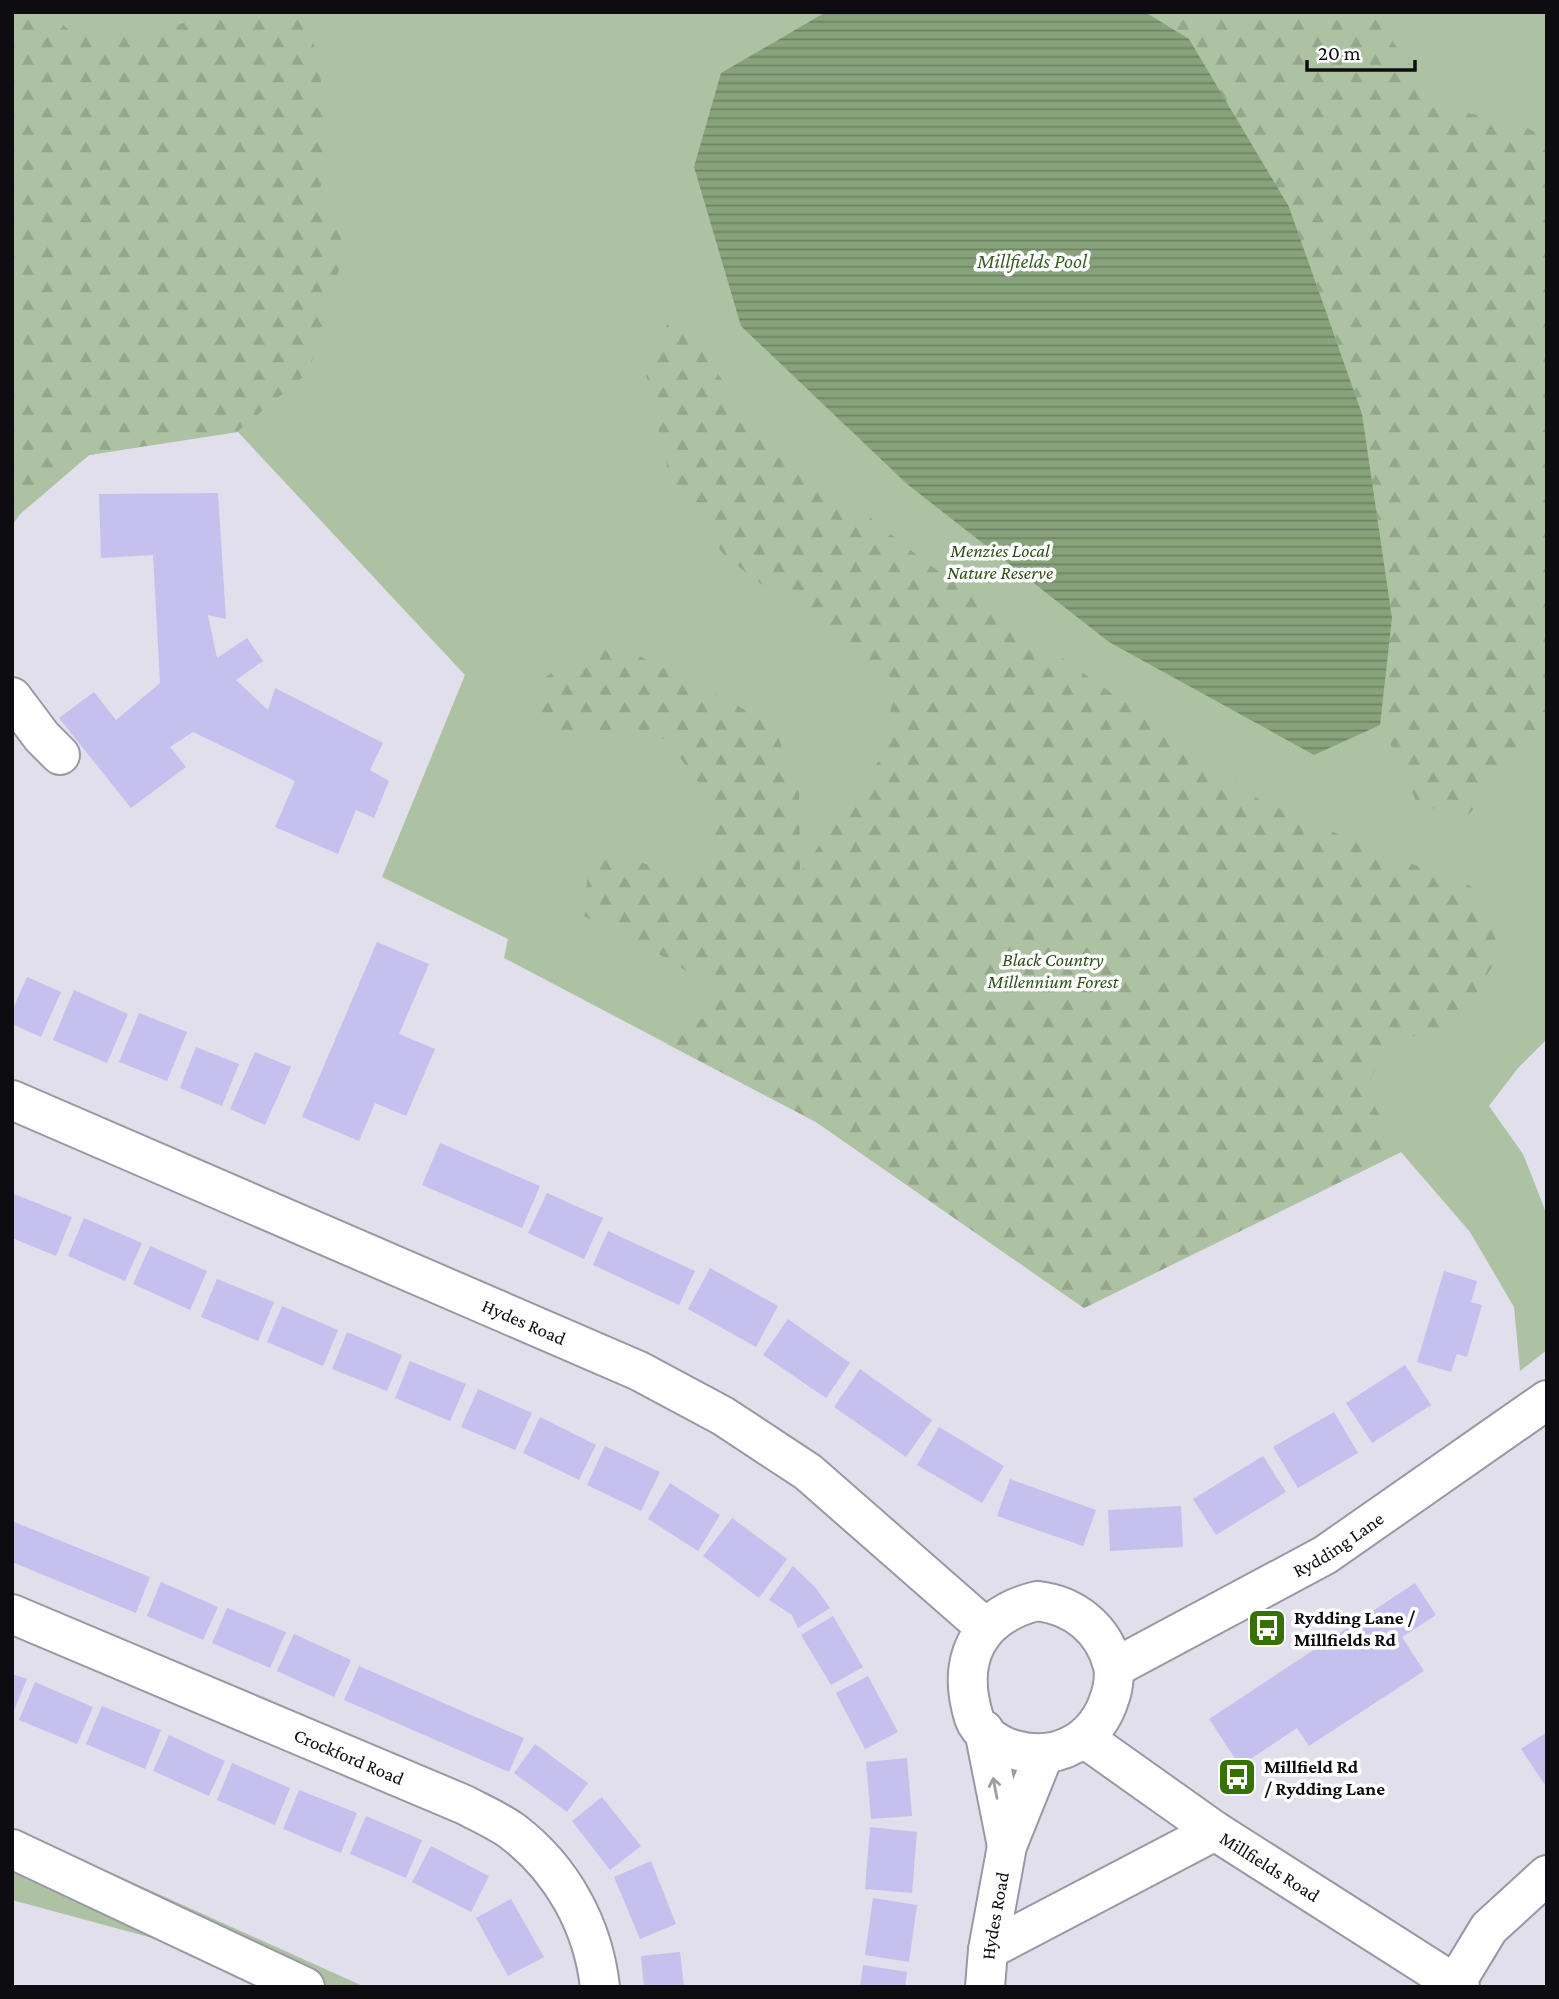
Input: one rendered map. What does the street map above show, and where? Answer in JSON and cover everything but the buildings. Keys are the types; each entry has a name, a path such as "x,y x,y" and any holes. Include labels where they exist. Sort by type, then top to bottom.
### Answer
{"street":[{"path":"12,697 42,737 60,755"},
{"name":"Hydes Road","path":"12,1100 639,1371 723,1416 808,1472 986,1628"},
{"name":"Rydding Lane","path":"1114,1668 1325,1555 1547,1401"},
{"name":"Hydes Road","path":"1037,1601 1054,1603 1081,1616 1090,1625 1106,1649 1114,1668 1112,1693 1104,1715 1084,1738 1058,1752 1044,1754 1007,1748 976,1723 969,1702 967,1677 970,1657 986,1628 1000,1615 1020,1605 1037,1601"},
{"name":"Crockford Road","path":"12,1614 465,1805 511,1830 538,1854 566,1886 587,1930 600,1987"},
{"name":"Hydes Road","path":"984,1730 1007,1846"},
{"name":"Millfields Road","path":"1084,1738 1216,1831 1457,1985"},
{"name":"Hydes Road","path":"987,1968 1007,1846 1044,1754"},
{"path":"987,1968 1216,1831"},
{"path":"12,1849 305,1987"},
{"path":"1457,1985 1489,1928 1547,1875"}],"green space":[{"name":"Menzies Local Nature Reserve","path":"12,12 1547,12 1547,1039 1518,1068 1489,1106 1523,1154 1547,1215 1547,1350 1520,1371 1514,1307 1470,1232 1401,1152 1084,1308 816,1122 504,958 508,939 382,877 465,675 238,432 89,455 20,514 12,525"},
{"path":"12,12 49,12 73,34 136,34 200,19 209,12 306,12 319,68 329,138 320,191 345,248 309,372 238,431 89,455 20,514 12,525 12,381 24,366 22,296 12,274"},
{"path":"1145,12 1370,12 1444,109 1517,122 1547,139 1547,712 1529,746 1469,814 1418,806 1380,725 1392,618 1362,414 1289,207 1189,39"},
{"name":"Black Country Millennium Forest","path":"673,311 753,423 924,561 1260,800 1377,851 1471,886 1501,951 1458,1024 1393,1042 1364,1088 1401,1152 1084,1308 816,1122 667,1044 706,1016 715,990 668,959 584,916 588,872 614,854 687,877 708,864 710,798 666,739 605,731 543,736 534,684 605,640 694,682 774,726 799,793 800,873 883,755 896,681 819,628 726,557 673,492 646,375"},
{"path":"12,1828 365,1987 334,1987 12,1900"}],"water":[{"name":"Millfields Pool","path":"826,12 1145,12 1189,39 1289,207 1362,414 1392,618 1380,725 1314,755 1109,642 907,484 741,326 694,167 721,73"}],"place":[{"name":"Rydding Lane / Millfields Rd","path":"1267,1628"},
{"name":"Millfield Rd / Rydding Lane","path":"1237,1777"}]}
